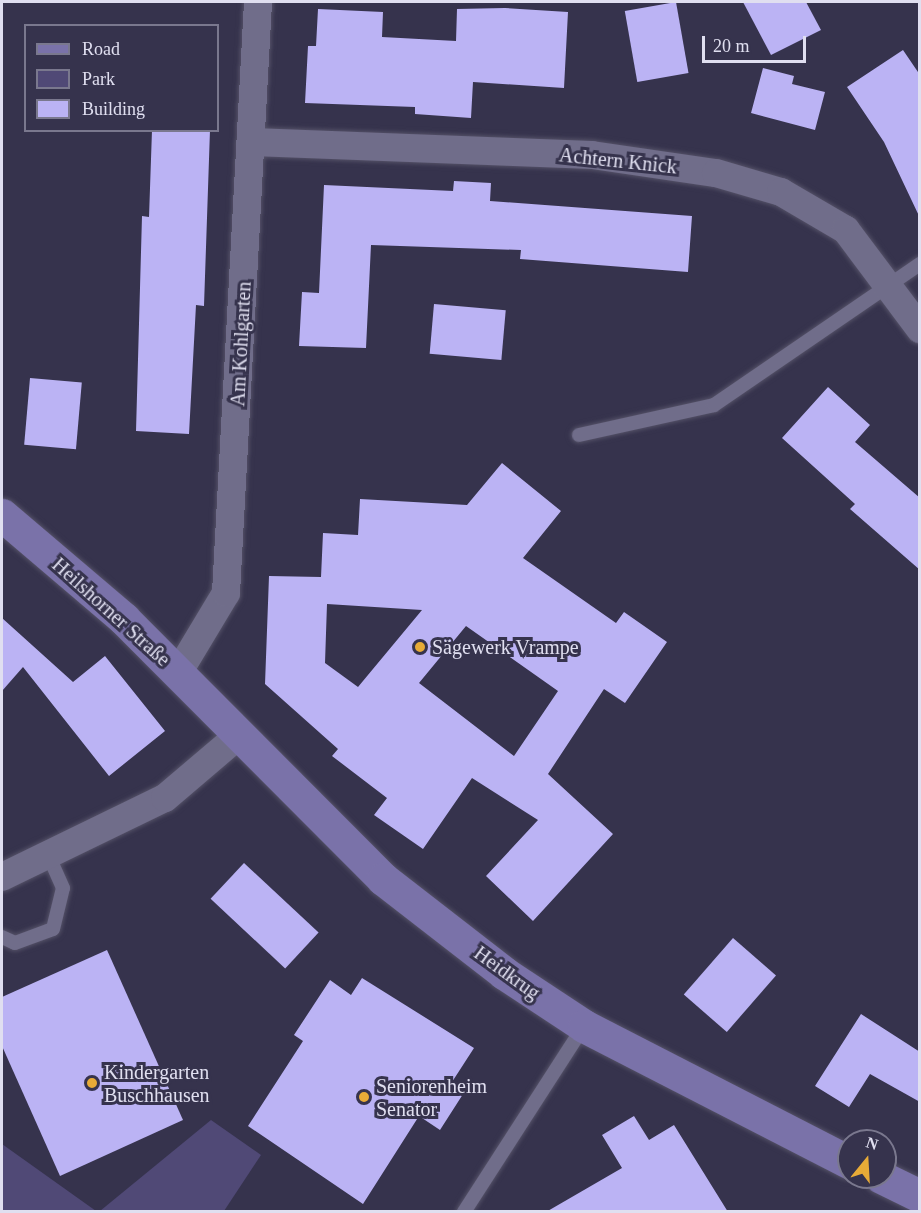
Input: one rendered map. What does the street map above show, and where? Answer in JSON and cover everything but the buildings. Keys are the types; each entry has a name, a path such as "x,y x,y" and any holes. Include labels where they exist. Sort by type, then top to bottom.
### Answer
{"main road":[{"name":"Heilshorner Straße","path":"2,515 111,607 228,724"},
{"name":"Heidkrug","path":"228,724 383,879 504,974 584,1026 837,1156"},
{"path":"897,1185 920,1196"}],"street":[{"name":"Am Kohlgarten","path":"178,673 226,593 253,142 258,2"},
{"name":"Achtern Knick","path":"253,142 592,155 716,173 780,192 846,230 920,329"},
{"path":"2,877 165,798 228,724"}],"lane":[{"path":"579,435 714,405 886,284 920,264"},
{"path":"2,938 15,943 53,929 63,888 49,856"},
{"path":"464,1212 584,1026"}],"green space":[{"path":"211,1120 261,1155 224,1211 100,1211"},
{"path":"2,1144 96,1211 2,1211"}],"place":[{"name":"Sägewerk Vrampe","path":"420,647"},
{"name":"Kindergarten Buschhausen","path":"92,1083"},
{"name":"Seniorenheim Senator","path":"364,1097"}]}
